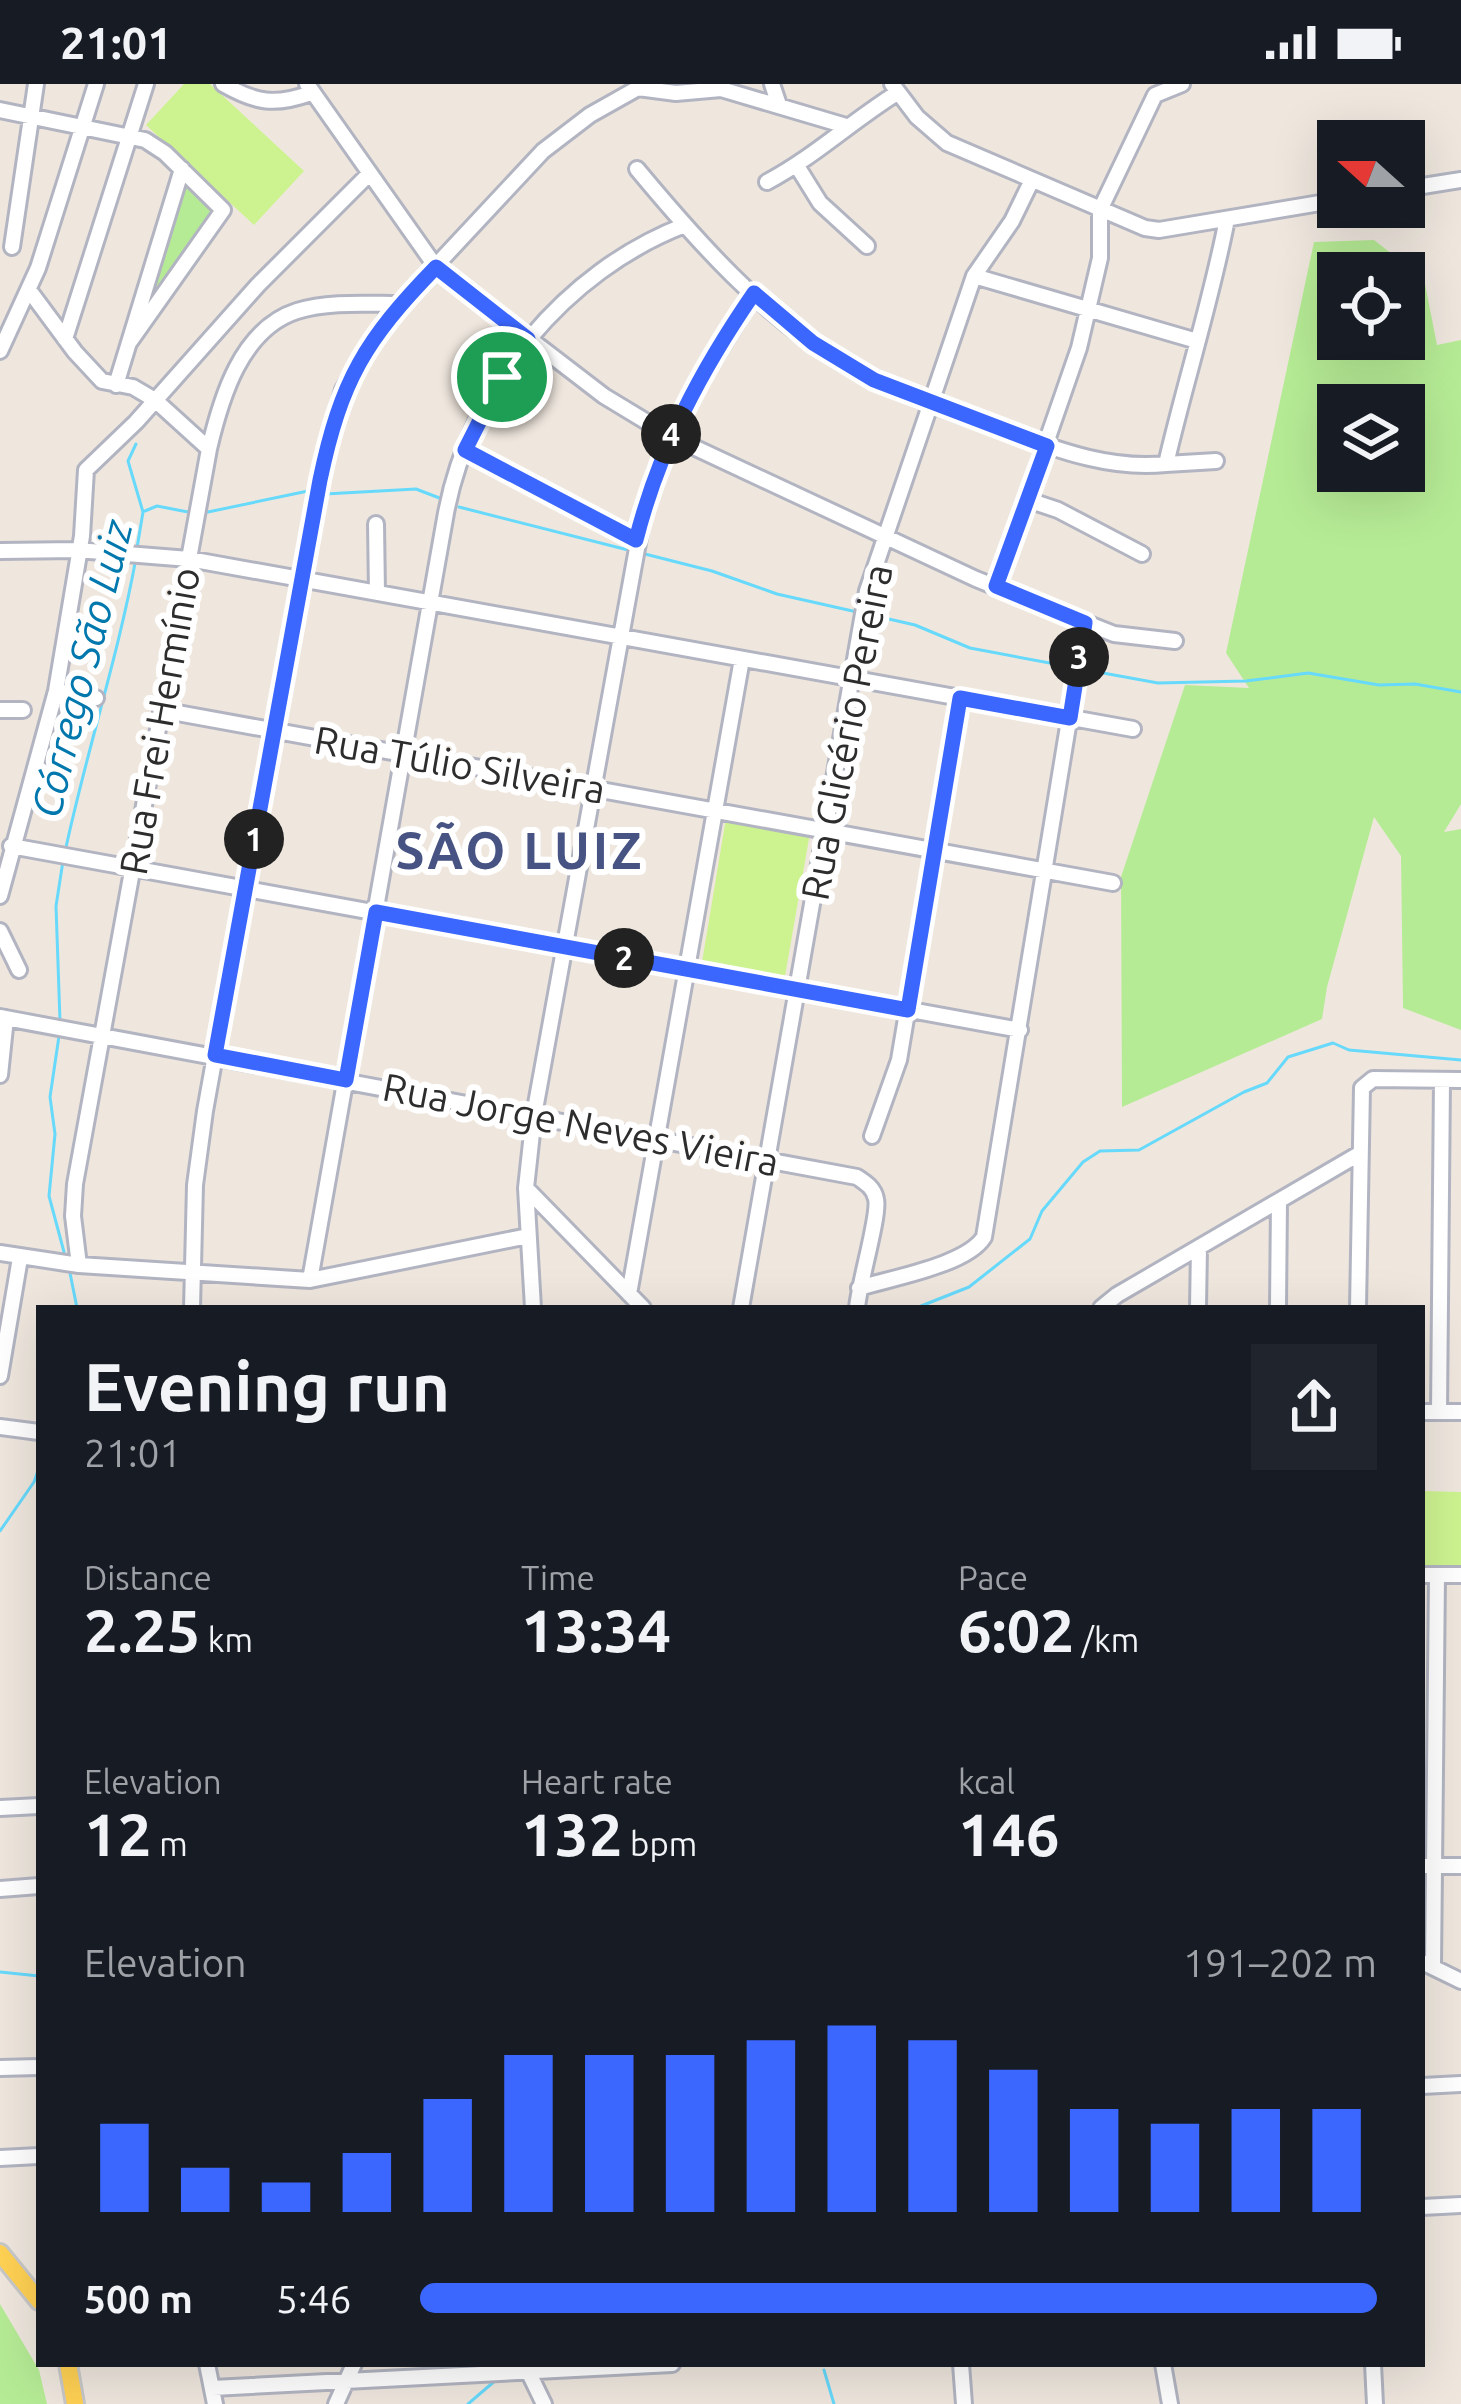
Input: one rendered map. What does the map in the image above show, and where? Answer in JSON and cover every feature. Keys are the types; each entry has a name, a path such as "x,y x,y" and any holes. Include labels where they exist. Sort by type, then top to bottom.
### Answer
{"main road":[{"path":"0,2253 36,2297"},
{"path":"69,2367 75,2404"}],"street":[{"path":"12,247 36,84"},
{"path":"0,351 29,290 96,84"},
{"path":"65,339 146,84"},
{"path":"224,84 267,103 288,101 309,88 436,267 592,387 670,436 1085,623 1126,637 1174,641"},
{"path":"772,84 779,105"},
{"path":"996,586 1089,311 1100,258 1100,210 1154,95 1182,84"},
{"path":"192,1305 198,1150 327,444 343,390 369,344 453,244 558,138 636,86 676,93 727,90 846,126"},
{"path":"767,182 796,166 894,88 947,143 1145,229 1317,204"},
{"path":"0,110 131,134 154,145 223,211 129,343"},
{"path":"796,166 820,203 867,246"},
{"path":"116,385 182,169"},
{"path":"637,169 754,293 841,362 930,403 1047,446 1126,466 1216,461"},
{"path":"0,896 56,691 82,536 86,470 368,175"},
{"path":"1425,186 1461,180"},
{"name":"Rua Glicério Pereira","path":"743,1305 864,603 974,276 1012,221 1031,182"},
{"path":"1166,464 1227,219"},
{"path":"310,1280 450,492 465,450 502,377 528,339 601,270 640,244 685,225"},
{"path":"974,276 1197,340"},
{"path":"29,290 102,381 133,387 155,400 208,448"},
{"path":"532,1305 526,1188 534,1115 635,548 670,436 704,371 754,293"},
{"name":"Rua Frei Hermínio","path":"79,1265 73,1199 208,448 242,356 274,324 315,308 400,304"},
{"path":"465,450 635,548"},
{"path":"1028,500 1058,510 1142,554"},
{"path":"376,524 377,593"},
{"path":"0,550 77,550 189,559 1133,729"},
{"path":"856,1305 859,1288 962,1256 979,1246 993,1202 1085,623"},
{"path":"629,1294 742,658"},
{"path":"56,691 96,698"},
{"path":"872,1136 897,1067 960,698"},
{"path":"0,710 23,710"},
{"name":"Rua Túlio Silveira","path":"161,710 1113,883"},
{"path":"11,846 1020,1030"},
{"path":"0,932 19,970"},
{"path":"0,1075 3,1018"},
{"name":"Rua Jorge Neves Vieira","path":"3,1018 857,1177 873,1190 878,1207 859,1288"},
{"path":"1358,1305 1360,1094 1364,1084 1373,1079 1461,1080"},
{"path":"1439,1412 1442,1080"},
{"path":"1117,1301 1359,1154"},
{"path":"526,1188 640,1305"},
{"path":"1278,1305 1279,1201"},
{"path":"0,1253 79,1265 310,1280 528,1236"},
{"path":"1198,1305 1199,1247"},
{"path":"0,1376 20,1258"},
{"path":"1425,1412 1461,1412"},
{"path":"0,1427 36,1432"},
{"path":"1461,1575 1430,1575 1427,1965 1461,1982"},
{"path":"0,1808 36,1806"},
{"path":"1428,1866 1461,1866"},
{"path":"0,1889 36,1886"},
{"path":"0,2068 36,2067"},
{"path":"1425,2086 1461,2084"},
{"path":"0,2158 36,2156"},
{"path":"1425,2207 1461,2205"},
{"path":"336,2404 353,2367"},
{"path":"214,2396 346,2381 563,2367"},
{"path":"961,2367 964,2404"},
{"path":"1164,2367 1170,2404"},
{"path":"1373,2367 1375,2404"},
{"path":"527,2368 544,2404"}],"green space":[{"path":"184,84 210,84 304,171 254,225 146,125"},
{"path":"183,183 215,215 151,302 149,301"},
{"path":"1374,240 1389,252 1317,252 1317,360 1425,360 1425,284 1437,345 1461,340 1461,804 1444,832 1461,829 1461,1030 1403,1008 1401,856 1374,817 1322,1019 1122,1107 1121,877 1185,685 1249,688 1226,653 1314,242"},
{"path":"726,818 810,833 785,976 702,962"},
{"path":"1425,1491 1461,1492 1461,1565 1425,1565"},
{"path":"0,2304 39,2370 47,2404 0,2404"}],"waterway":[{"path":"136,444 128,461 143,512 137,548"},
{"name":"Córrego São Luiz","path":"325,494 416,489 442,499"},
{"name":"Córrego São Luiz","path":"208,512 308,491"},
{"name":"Córrego São Luiz","path":"145,511 157,506 188,512"},
{"name":"Córrego São Luiz","path":"459,507 632,551"},
{"name":"Córrego São Luiz","path":"641,553 777,594 857,612"},
{"name":"Córrego São Luiz","path":"65,852 136,558"},
{"name":"Córrego São Luiz","path":"867,614 915,625 970,648 1071,667"},
{"name":"Córrego São Luiz","path":"1081,669 1158,683 1246,681 1308,673 1461,692"},
{"name":"Córrego São Luiz","path":"60,1021 56,906 63,861"},
{"name":"Córrego São Luiz","path":"59,1036 50,1097 55,1134 49,1196 64,1252"},
{"path":"924,1305 969,1287 1030,1239 1042,1211 1083,1162 1100,1151 1139,1150 1267,1083 1288,1057 1333,1043 1349,1050 1461,1060"},
{"name":"Córrego São Luiz","path":"70,1273 76,1305"},
{"name":"Córrego São Luiz","path":"0,1531 36,1476"},
{"path":"0,1972 36,1976"},
{"path":"824,2370 834,2404"},
{"path":"468,2404 496,2380"}],"district":[{"name":"SÃO LUIZ","path":"520,850"}],"route":[{"path":"436,267 528,339 502,377 465,450 636,540 670,436 704,371 754,293 813,343 874,380 1047,446 996,586 1085,623 1070,718 960,698 908,1010 376,912 346,1080 215,1055 320,480 343,390 387,318 436,267"}]}
